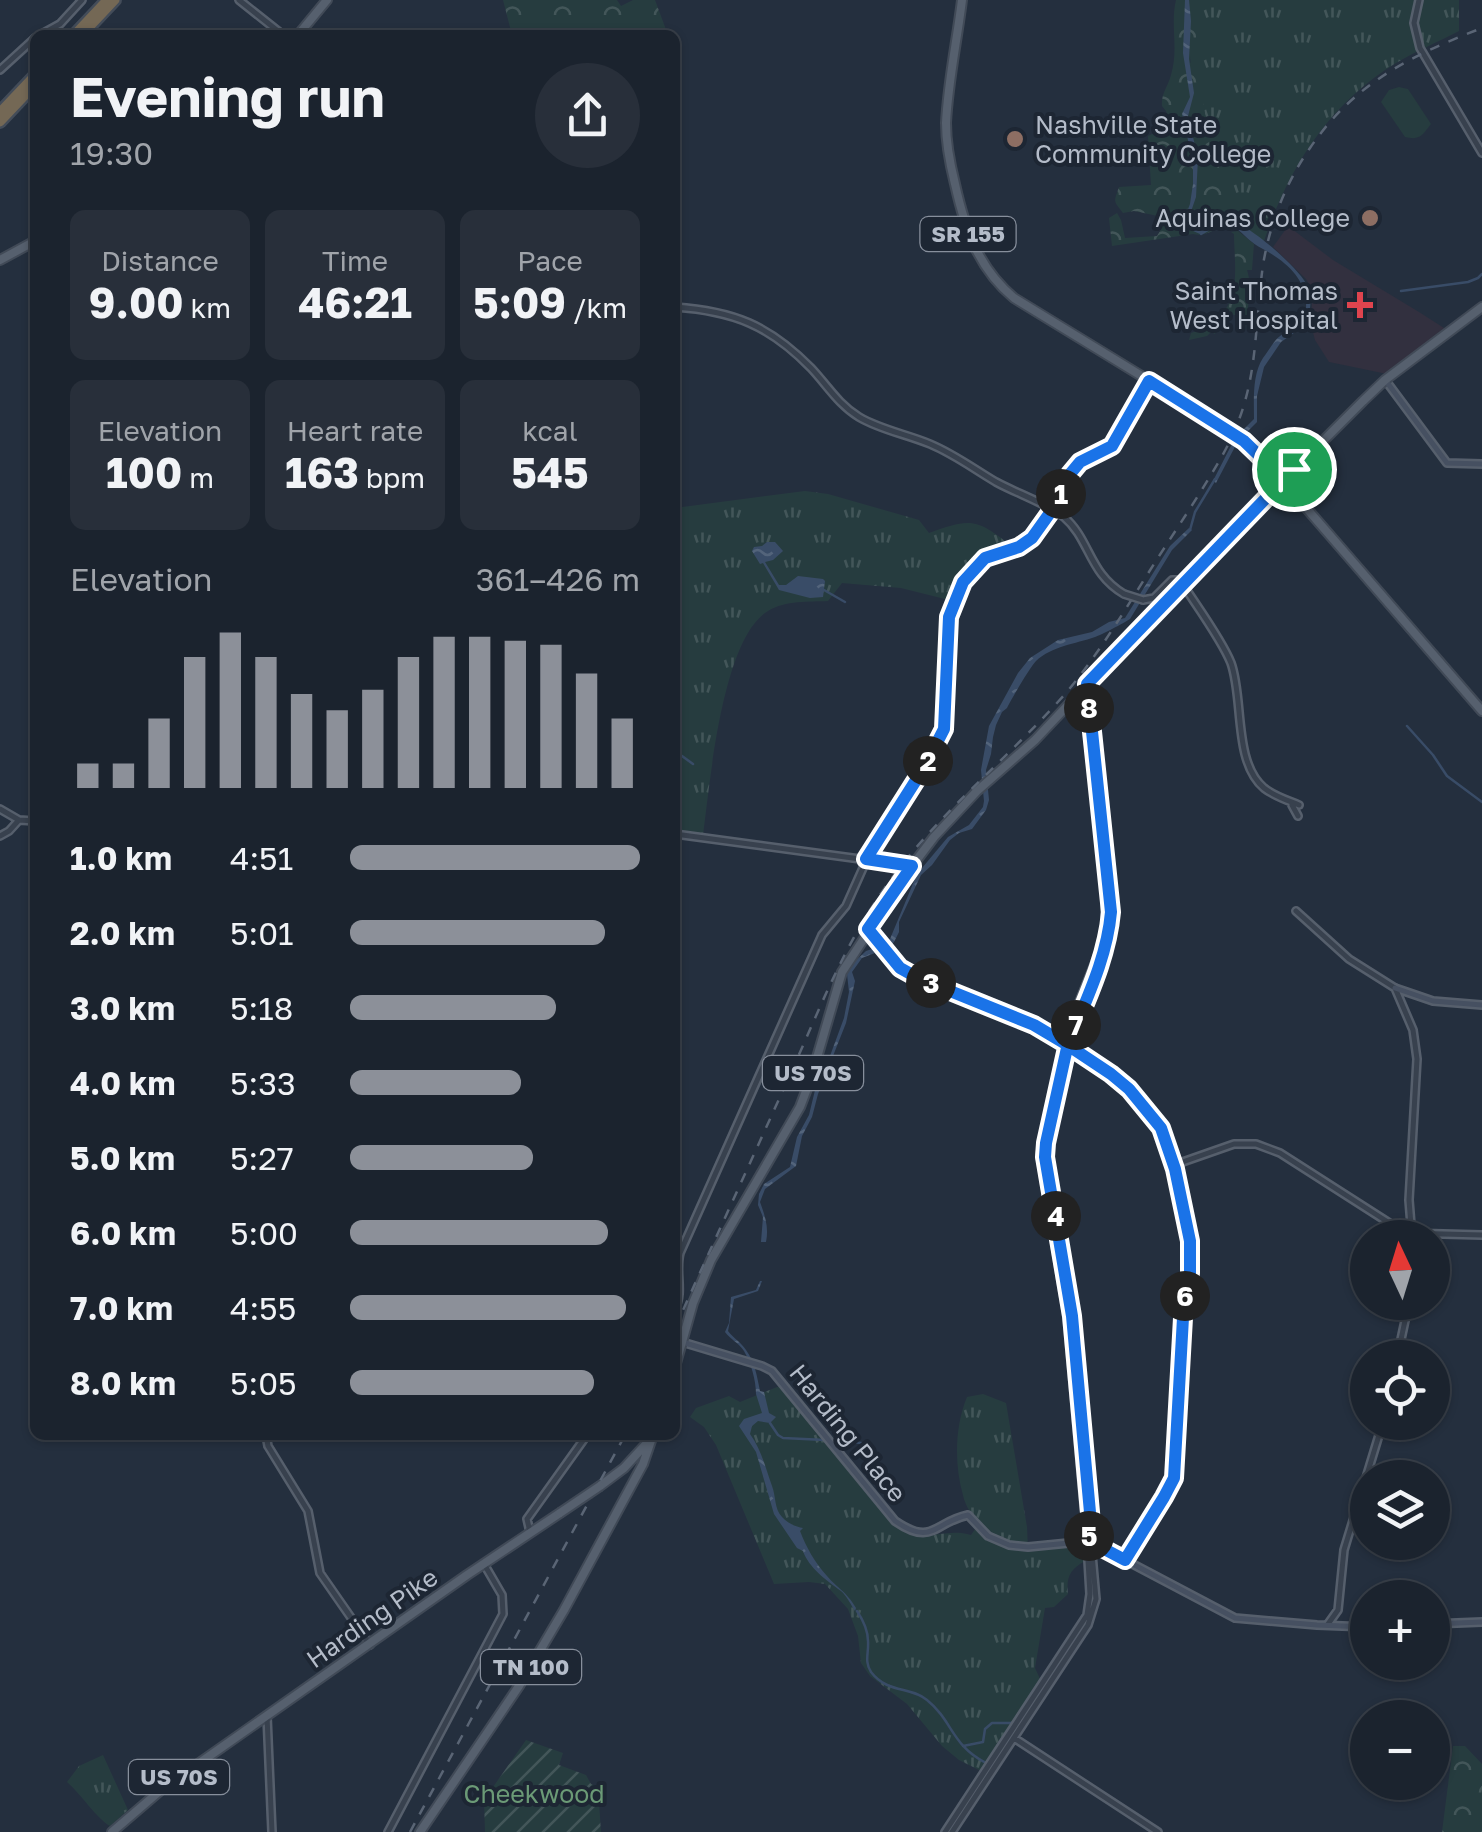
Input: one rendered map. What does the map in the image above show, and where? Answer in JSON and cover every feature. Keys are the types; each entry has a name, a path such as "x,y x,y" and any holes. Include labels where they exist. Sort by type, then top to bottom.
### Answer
{"highway":[{"path":"79,30 107,0"},
{"path":"87,30 115,0"},
{"path":"0,112 30,81"},
{"path":"0,122 30,90"}],"main road":[{"path":"302,30 327,0"},
{"name":"SR 155","path":"962,0 946,135 958,200 974,248 990,273 1014,298 1225,427 1251,446 1282,480"},
{"path":"0,260 30,244"},
{"name":"US 70S","path":"680,1349 694,1302 718,1245 800,1107 842,972 934,837 1024,751 1272,490 1385,380 1482,307"},
{"path":"1385,380 1446,462 1482,464"},
{"path":"1272,490 1274,470 1294,469"},
{"path":"1282,480 1482,711"},
{"path":"1083,688 1107,884 1107,925 1092,979 1062,1046 1042,1150 1072,1316 1092,1534 1089,1539 1235,1618 1350,1626"},
{"path":"1395,988 1432,1001 1482,1005"},
{"name":"Harding Place","path":"682,1342 767,1368 776,1375 894,1522 905,1529 918,1533 934,1531 956,1517 968,1515 988,1536 1009,1545 1028,1547 1089,1539"},
{"name":"Harding Pike","path":"112,1832 160,1790 600,1486 634,1458 648,1440"},
{"name":"TN 100","path":"420,1832 527,1674 643,1464 650,1440"},
{"path":"634,1458 643,1464"},
{"path":"1450,1623 1482,1622"}],"street":[{"path":"48,30 60,24 82,0"},
{"path":"239,0 276,30"},
{"path":"1419,0 1414,23 1422,53 1482,153"},
{"path":"0,70 30,42"},
{"path":"680,307 717,311 742,319 784,344 842,405 858,416 949,452 1052,510 1072,525 1108,584 1124,594 1142,600 1154,598 1172,580 1182,583 1230,660 1250,771 1267,790 1299,805"},
{"path":"680,1255 822,935 846,906 866,859 944,729 949,617 958,590 985,558 1026,543 1038,531 1080,462 1112,446 1149,381"},
{"path":"1286,800 1298,816"},
{"path":"0,809 19,820 30,821"},
{"path":"0,836 19,820"},
{"path":"680,835 912,866"},
{"path":"1296,910 1349,959 1395,988 1413,1030 1417,1059 1410,1220"},
{"path":"868,929 906,972 1034,1025 1111,1074 1130,1090 1161,1128 1174,1165 1191,1248 1184,1300 1175,1469 1171,1485 1125,1560"},
{"path":"1174,1165 1234,1144 1256,1144 1280,1154 1384,1220"},
{"path":"1450,1235 1482,1236"},
{"path":"267,1440 308,1510 320,1573 370,1645"},
{"path":"530,1532 527,1520 583,1440"},
{"path":"1328,1624 1338,1610 1343,1555 1377,1440"},
{"path":"948,1832 1086,1615 1090,1594 1089,1539"},
{"path":"388,1832 503,1614 502,1595 483,1564"},
{"path":"266,1716 272,1832"},
{"path":"1011,1737 1158,1832"}],"shaded area":[{"name":"Saint Thomas West Hospital","path":"1288,226 1333,260 1444,330 1387,374 1329,362 1311,325 1311,288 1273,247"}],"green space":[{"path":"503,0 617,0 621,6 633,0 655,0 666,30 511,30"},
{"path":"1176,0 1190,0 1190,5 1199,10 1199,30 1190,62 1200,77 1209,142 1222,184 1227,187 1220,210 1224,218 1241,224 1238,228 1224,227 1204,234 1112,246 1109,218 1117,213 1125,238 1157,236 1160,231 1158,216 1123,213 1115,200 1119,187 1151,185 1148,136 1160,136 1170,125 1162,101 1173,65"},
{"path":"1189,0 1459,0 1459,31 1372,79 1331,118 1299,163 1264,241 1239,222 1194,206"},
{"path":"1408,89 1431,124 1418,137 1405,137 1381,102 1389,90"},
{"path":"1238,231 1254,244 1252,270 1247,270 1247,315 1220,317 1215,334 1189,340 1191,333 1211,326 1215,315 1230,302 1235,274 1231,232"},
{"path":"805,491 919,520 929,533 963,523 980,525 1010,545 976,563 945,599 901,588 842,583 828,601 775,607 752,626 739,650 721,714 703,835 680,832 680,507"},
{"path":"787,1383 805,1412 891,1520 902,1529 922,1535 971,1535 978,1525 965,1503 960,1483 960,1420 967,1397 983,1394 1006,1403 1028,1550 1083,1545 1085,1561 1070,1574 1068,1594 1054,1607 1045,1608 1035,1668 1041,1681 983,1772 942,1746 907,1704 870,1676 861,1663 858,1636 848,1609 825,1584 774,1584 716,1445 704,1427 690,1417 696,1408 729,1396 740,1402"},
{"name":"Cheekwood","path":"526,1740 563,1753 559,1765 586,1775 598,1787 601,1832 485,1832 484,1800"},
{"path":"1453,1746 1465,1746 1482,1764 1482,1832 1442,1832 1446,1800 1450,1800"},
{"path":"103,1755 128,1810 110,1826 67,1782 79,1766"}],"water":[{"path":"1185,0 1189,0 1189,59 1194,93 1188,116 1198,158 1196,197 1187,223 1201,231 1204,219 1221,217 1235,221 1295,269 1310,296 1305,325 1281,342 1264,367 1257,396 1257,422 1238,441 1216,483 1213,481 1235,438 1254,419 1259,365 1277,339 1303,320 1306,298 1287,265 1235,228 1210,224 1200,234 1184,227 1193,184 1193,162 1182,114 1190,97 1183,53"},
{"path":"1189,528 1192,530 1172,550 1130,619 1098,636 1042,656 1002,712 986,770 986,810 972,829 950,840 921,875 894,942 862,958 852,972 855,981 846,1023 802,1136 796,1166 765,1189 760,1202 767,1231 766,1242 761,1242 763,1217 758,1205 759,1194 764,1184 790,1167 797,1137 809,1115 817,1082 844,1018 851,965 866,951 890,939 917,874 948,837 969,825 983,807 981,770 989,726 1018,673 1030,658 1058,640 1092,632 1125,618 1170,546"},
{"path":"775,542 783,551 765,562 779,585 798,576 823,579 823,597 810,598 779,590 752,551"},
{"path":"760,1281 758,1291 734,1299 728,1331 749,1355 769,1413 776,1417 770,1423 758,1421 750,1434 763,1459 779,1514 803,1528 800,1531 808,1549 849,1598 855,1611 843,1593 797,1548 774,1514 756,1452 739,1426 744,1419 762,1413 747,1356 725,1332 731,1297 756,1290"}],"waterway":[{"path":"1201,234 1212,223"},
{"path":"1401,291 1468,282 1482,274"},
{"path":"1190,530 1195,512 1215,479"},
{"path":"824,590 845,602"},
{"path":"1407,726 1447,776 1482,802"},
{"path":"680,755 693,764"},
{"path":"770,1423 783,1438 825,1440"},
{"path":"831,1439 868,1444"},
{"path":"857,1611 867,1633 871,1672 885,1684 927,1700 966,1749 986,1763"},
{"path":"963,1746 983,1742 985,1729 992,1723 1014,1723"}],"railway":[{"path":"680,1317 833,978 868,913 946,814 1077,679 1222,456 1249,385 1270,234 1301,161 1327,125 1365,89 1408,61 1482,28"},
{"path":"410,1832 622,1440"}],"place":[{"name":"Nashville State Community College","path":"1015,139"},
{"name":"Aquinas College","path":"1370,218"},
{"name":"Saint Thomas West Hospital","path":"1360,305"}],"route":[{"path":"1294,469 1087,684 1111,912 1100,964 1066,1044 1129,1089 1161,1128 1175,1169 1190,1241 1174,1478 1125,1560 1089,1541 1092,1534 1076,1346 1045,1157 1066,1044 1034,1025 900,968 868,929 912,866 866,859 944,729 949,617 958,590 985,558 1019,547 1032,538 1080,462 1112,446 1149,381 1225,427 1274,470 1294,469"}]}
